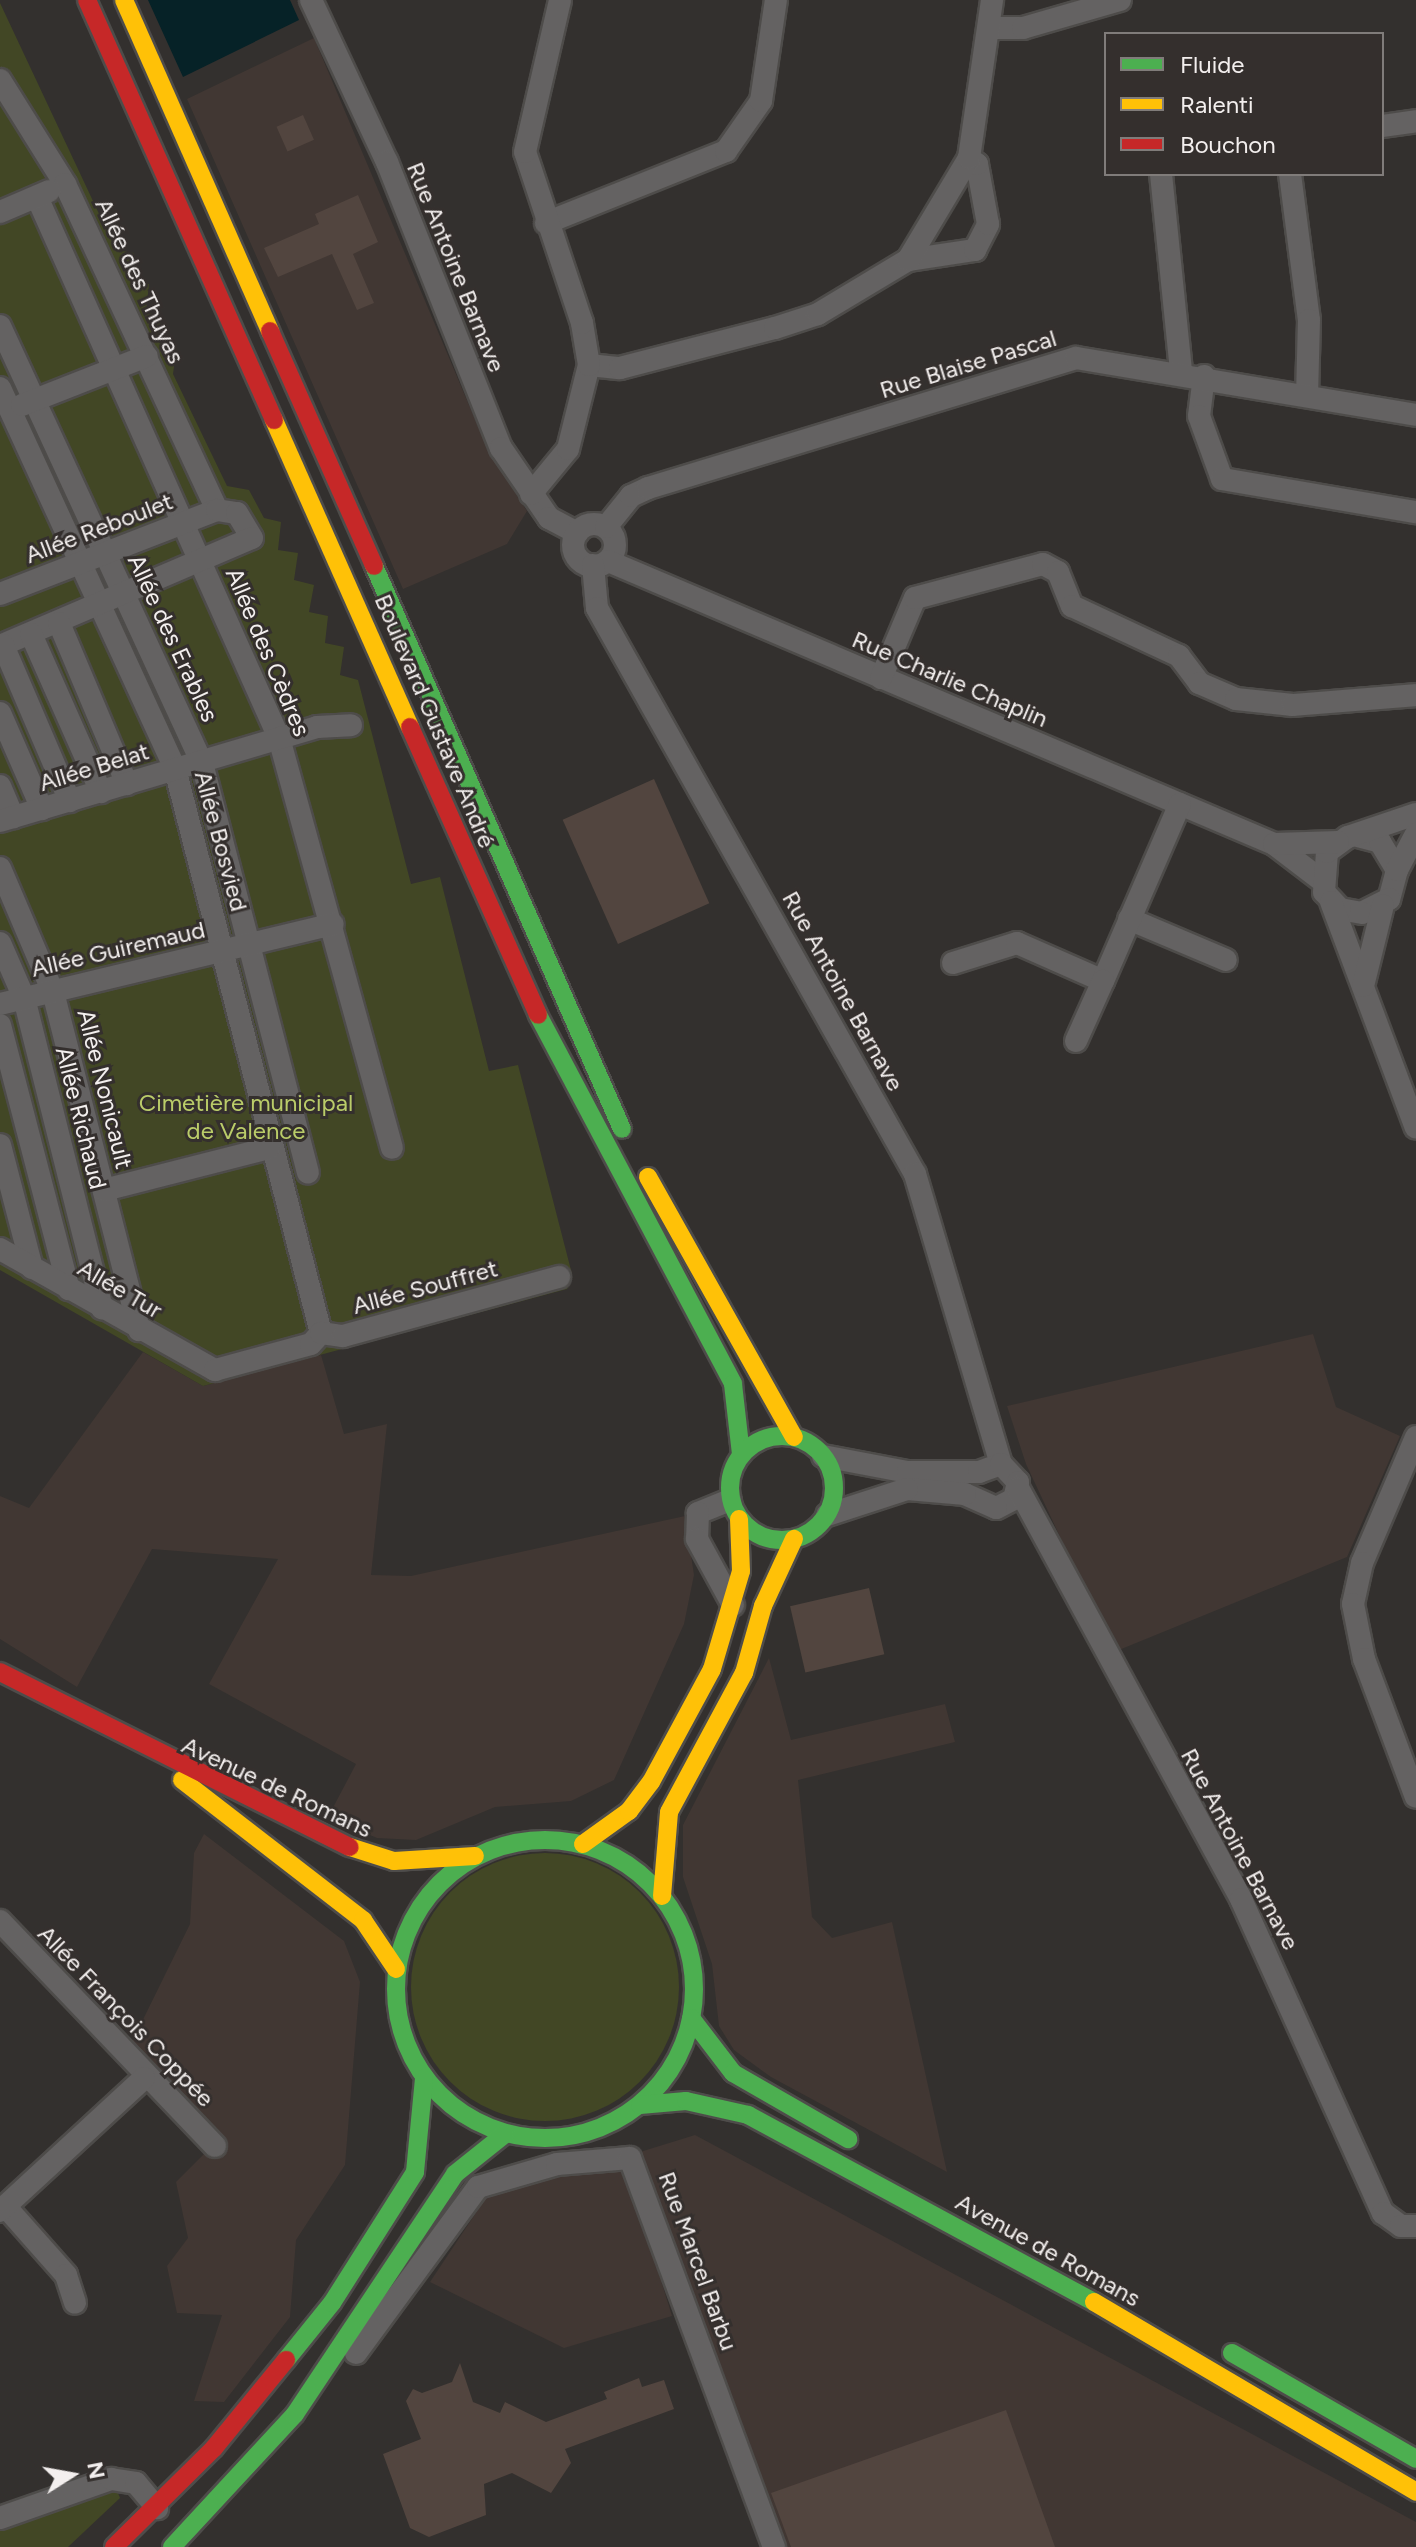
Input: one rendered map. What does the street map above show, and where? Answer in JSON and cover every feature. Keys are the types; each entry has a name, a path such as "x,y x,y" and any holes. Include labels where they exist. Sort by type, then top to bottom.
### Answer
{"main road":[{"name":"Boulevard Gustave André","path":"87,0 538,1014 733,1384 741,1454 735,1510 734,1606 712,1669 651,1782 629,1811 583,1844"},
{"name":"Boulevard Gustave André","path":"124,0 613,1111 727,1306 764,1394 794,1437 823,1456"},
{"path":"741,1454 765,1438 794,1437"},
{"path":"662,1896 669,1812 744,1673 763,1606 794,1539 827,1515 834,1485 823,1456"},
{"path":"735,1510 764,1536 794,1539"},
{"name":"Avenue de Romans","path":"0,1672 155,1757 371,1856 417,1862 475,1856"},
{"name":"Avenue de Romans","path":"155,1757 236,1828 363,1920 396,1969"},
{"path":"517,1842 583,1844 613,1856 662,1896 693,1966 691,2018 668,2075 640,2105 575,2136 505,2134 460,2113 424,2078 400,2026 396,1969 414,1915 475,1856 517,1842"},
{"path":"691,2018 733,2073 862,2147"},
{"path":"114,2547 157,2508 266,2389 381,2227 415,2172 423,2138 424,2078"},
{"name":"Avenue de Romans","path":"640,2105 686,2101 748,2115 1121,2317 1416,2492"},
{"path":"430,2231 455,2174 505,2134"},
{"path":"1209,2340 1416,2459"},
{"path":"172,2547 295,2414"}],"street":[{"name":"Rue Antoine Barnave","path":"311,0 501,448 549,518 577,533"},
{"path":"328,0 334,49"},
{"path":"531,494 568,449 589,365 582,323 546,223 525,152 560,0"},
{"path":"546,223 726,151 761,101 776,0"},
{"path":"908,260 969,158 991,28 992,0"},
{"path":"991,28 1023,28 1120,0"},
{"name":"Allée des Thuyas","path":"3,80 65,184 217,510"},
{"path":"1386,125 1416,121"},
{"path":"589,365 620,368 775,328 818,314 908,260 975,250 988,224 977,164 969,158"},
{"path":"1161,176 1181,372"},
{"path":"1290,176 1309,320 1307,395"},
{"path":"0,212 65,184"},
{"name":"Allée des Cèdres","path":"37,197 279,738 392,1148"},
{"name":"Allée des Erables","path":"0,326 202,763 308,1172"},
{"path":"5,412 147,356"},
{"name":"Rue Blaise Pascal","path":"606,527 631,496 648,488 1076,358 1181,372 1416,415"},
{"path":"1204,376 1199,416 1222,479 1416,512"},
{"name":"Allée Bosvied","path":"0,388 5,412 80,562 175,769 223,951 269,1148 321,1333"},
{"path":"70,801 2,645 101,607 252,538 237,513 217,510"},
{"name":"Allée Reboulet","path":"0,594 217,510"},
{"path":"590,524 606,527 615,540 601,563 578,559 577,533 590,524"},
{"name":"Rue Antoine Barnave","path":"601,563 597,608 915,1174 1001,1464 1016,1475 1011,1497 1045,1540 1241,1899 1383,2213 1414,2226"},
{"name":"Rue Charlie Chaplin","path":"601,563 1274,844 1320,879"},
{"path":"881,678 915,598 1043,564 1058,572 1072,606 1179,656 1199,683 1236,699 1293,705 1416,695"},
{"path":"59,623 127,784"},
{"path":"31,634 101,792"},
{"path":"0,713 42,809"},
{"name":"Allée Belat","path":"7,819 279,738 351,725"},
{"path":"0,786 7,819"},
{"path":"1076,1041 1180,804"},
{"name":"Rue Charlie Chaplin","path":"1274,844 1348,839 1416,814"},
{"path":"1363,986 1383,905 1416,834"},
{"path":"1397,870 1380,842 1348,839 1320,879 1416,1128"},
{"name":"Allée Nonicault","path":"0,868 53,992 139,1330"},
{"path":"1331,902 1362,913 1383,905"},
{"path":"1129,919 1226,960"},
{"name":"Allée Guiremaud","path":"0,1004 332,924"},
{"name":"Allée Richaud","path":"0,943 24,998 102,1308"},
{"path":"953,963 1017,943 1103,981"},
{"path":"0,1025 69,1289"},
{"path":"0,1145 32,1268"},
{"path":"104,1190 269,1148"},
{"name":"Allée Tur","path":"0,1249 139,1330 215,1370"},
{"name":"Allée Souffret","path":"215,1370 311,1344 321,1333 343,1336 559,1277"},
{"path":"1416,1437 1362,1563 1353,1604 1364,1659 1416,1797"},
{"path":"823,1456 882,1470 979,1472 1001,1464"},
{"path":"977,1497 979,1472"},
{"path":"827,1515 907,1489 977,1497 1011,1497"},
{"path":"734,1606 697,1539 698,1513 735,1510"},
{"name":"Allée François Coppée","path":"0,1921 144,2078 215,2146"},
{"path":"75,2303 66,2275 2,2209 144,2078"},
{"name":"Rue Marcel Barbu","path":"430,2231 489,2181 611,2155 630,2158 774,2547"},
{"path":"295,2414 316,2409 430,2231"},
{"path":"0,2518 111,2479 136,2483 157,2508"}],"shaded area":[{"path":"314,38 488,450 527,511 507,544 403,589 187,99"},
{"path":"1313,1334 1336,1407 1400,1436 1347,1557 1114,1652 1026,1464 1007,1406"},
{"path":"143,1352 203,1386 321,1355 344,1434 387,1424 371,1575 411,1576 685,1516 694,1575 684,1624 614,1780 571,1801 495,1807 416,1840 377,1838 328,1817 356,1764 209,1684 278,1559 152,1549 77,1687 0,1639 0,1496 29,1508"},
{"path":"769,1658 791,1740 945,1704 955,1742 798,1780 812,1917 832,1938 892,1922 947,2172 771,2077 734,2050 719,2026 712,1964 683,1877 683,1825"},
{"path":"204,1834 344,1941 360,1982 345,2165 296,2240 290,2317 224,2402 194,2401 222,2315 177,2313 167,2266 188,2238 176,2182 218,2140 129,2048 190,1924 194,1853"},
{"path":"695,2135 1416,2522 1416,2547 783,2547 640,2152"},
{"path":"616,2164 628,2173 672,2316 564,2348 430,2282 491,2190"}],"green space":[{"name":"Cimetière municipal de Valence","path":"0,3 116,250 134,253 131,281 149,284 146,313 161,315 159,343 177,345 173,374 227,486 249,490 264,518 281,522 278,550 298,553 294,580 314,585 309,612 328,616 325,643 344,647 340,675 358,680 411,884 440,877 489,1071 518,1065 572,1274 567,1289 203,1386 0,1270"},
{"path":"545,1853 596,1863 640,1892 669,1936 679,1987 669,2038 640,2082 596,2111 545,2121 494,2111 450,2082 421,2038 411,1987 421,1936 450,1892 494,1863"},
{"path":"116,2488 120,2498 68,2547 0,2547 0,2528"}],"water":[{"path":"148,0 290,0 299,20 183,77"}],"building":[{"path":"303,115 314,140 287,151 277,127"},
{"path":"358,195 378,242 353,254 374,303 357,310 332,254 278,277 264,248 319,224 315,214"},
{"path":"654,779 709,903 618,944 563,820"},
{"path":"869,1588 884,1654 805,1672 790,1606"},
{"path":"460,2363 473,2402 500,2413 505,2402 546,2422 607,2399 604,2392 639,2378 642,2387 664,2380 674,2409 565,2449 571,2463 551,2493 512,2473 484,2484 486,2515 429,2537 410,2528 383,2454 421,2439 406,2401 413,2389 422,2393 452,2382"},
{"path":"1006,2410 1055,2547 791,2547 771,2493"}],"traffic: fast":[{"path":"374,566 622,1129"},
{"path":"538,1015 733,1384 741,1454"},
{"path":"782,1436 802,1440 819,1451 830,1468 834,1488 830,1508 819,1525 802,1536 782,1540 762,1536 745,1525 734,1508 730,1488 734,1468 745,1451 762,1440 782,1436"},
{"path":"530,1840 560,1840 588,1846 615,1857 640,1873 661,1894 677,1919 688,1946 694,1989 692,2018 677,2059 661,2084 640,2105 615,2121 588,2132 560,2138 530,2138 502,2132 475,2121 450,2105 429,2084 413,2059 402,2032 396,2004 396,1974 402,1946 413,1919 429,1894 450,1873 475,1857 502,1846 530,1840"},
{"path":"691,2018 733,2073 848,2139"},
{"path":"286,2360 332,2303 415,2172 424,2078"},
{"path":"640,2105 686,2101 748,2115 1094,2302"},
{"path":"172,2547 295,2414 455,2174 505,2134"},
{"path":"1232,2353 1416,2459"}],"traffic: slow":[{"path":"124,0 270,331"},
{"path":"274,420 410,727"},
{"path":"648,1177 794,1437"},
{"path":"583,1844 629,1811 651,1782 712,1669 741,1571 739,1519"},
{"path":"662,1896 669,1812 744,1673 763,1606 794,1539"},
{"path":"182,1780 363,1920 396,1969"},
{"path":"350,1847 394,1861 475,1856"},
{"path":"1094,2302 1416,2492"}],"traffic: jam":[{"path":"87,0 274,420"},
{"path":"270,331 374,566"},
{"path":"410,727 538,1015"},
{"path":"0,1672 350,1847"},
{"path":"114,2547 214,2448 286,2360"}]}
